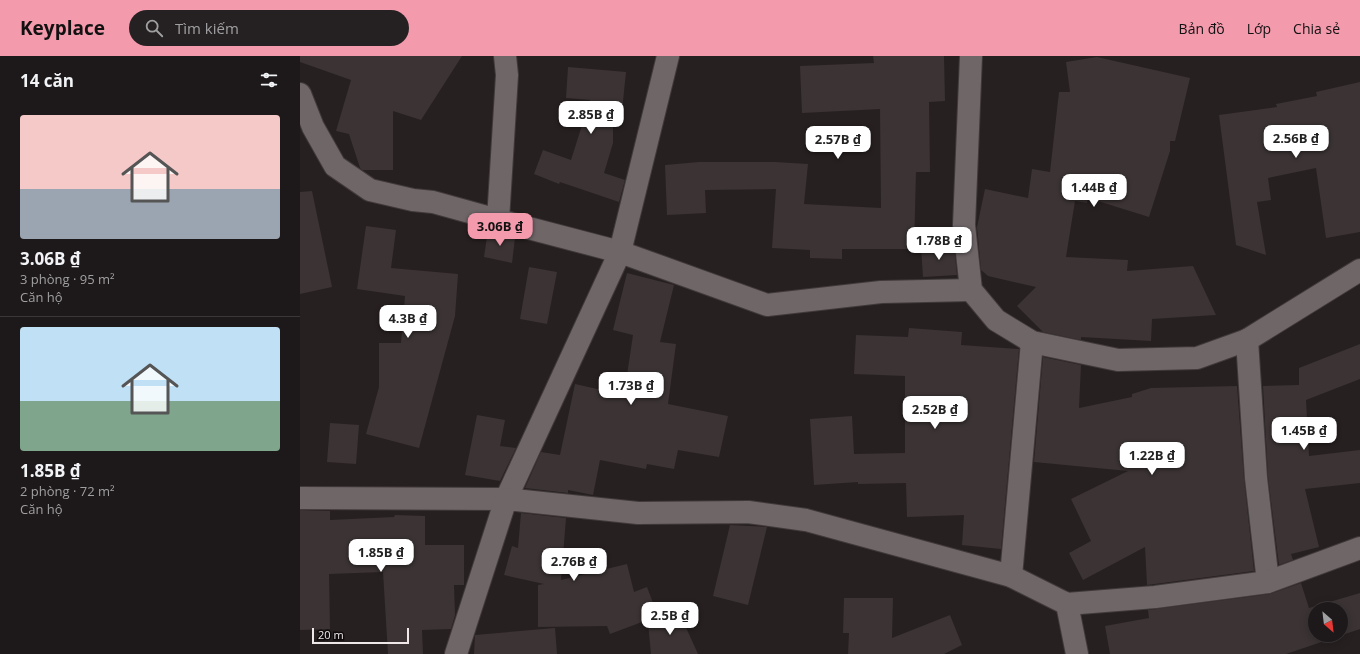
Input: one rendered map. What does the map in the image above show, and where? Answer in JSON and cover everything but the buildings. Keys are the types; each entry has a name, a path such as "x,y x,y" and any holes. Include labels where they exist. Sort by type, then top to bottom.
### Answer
{"street":[{"path":"498,220 507,75 505,56"},
{"path":"456,654 506,500 620,252 668,56"},
{"path":"971,56 964,225 971,290 996,320 1032,342 1118,360 1197,358 1247,340 1360,270"},
{"path":"300,94 313,127 335,166 370,190 413,200 434,202 620,252 767,305 881,292 971,290"},
{"path":"1247,340 1256,478 1268,582"},
{"path":"1011,576 1032,342"},
{"path":"300,498 506,500 638,513 748,512 806,520 1011,576 1067,604 1155,597 1268,582 1360,548"},
{"path":"1067,604 1077,654"}]}
